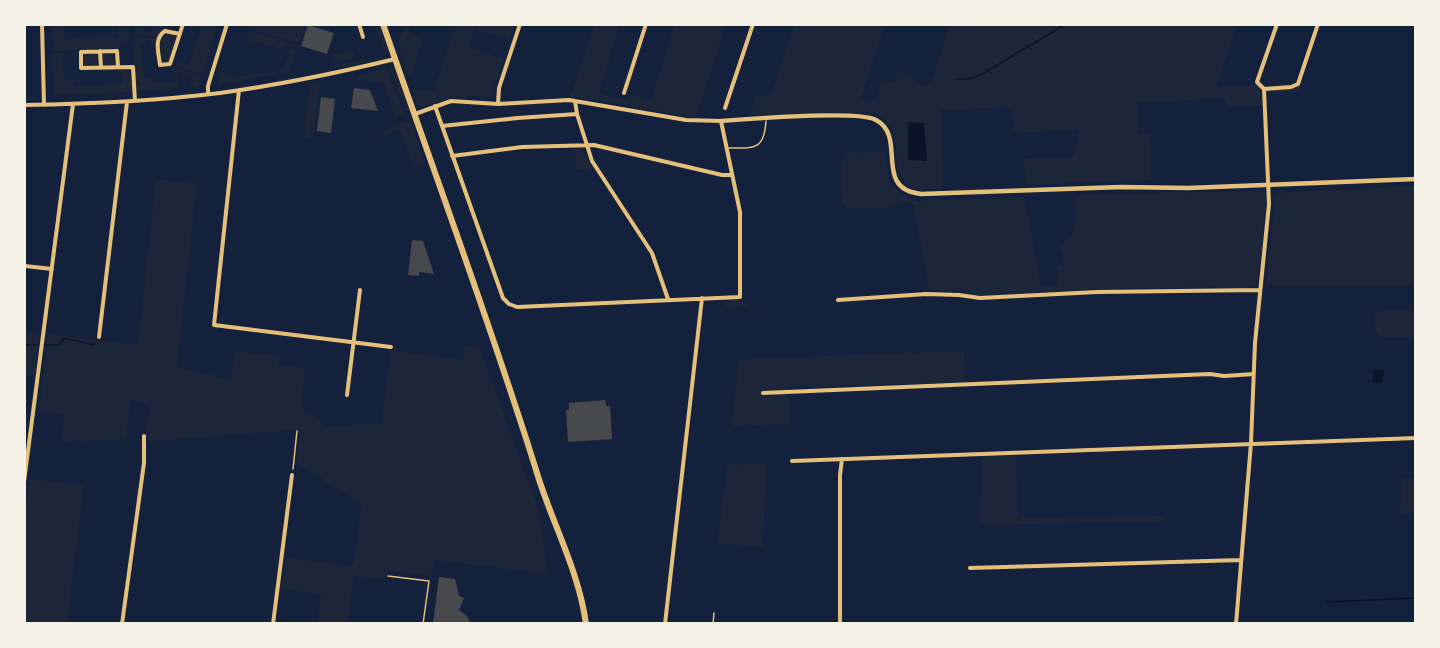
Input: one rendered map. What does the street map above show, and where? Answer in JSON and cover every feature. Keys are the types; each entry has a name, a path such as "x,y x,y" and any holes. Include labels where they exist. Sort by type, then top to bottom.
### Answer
{"main road":[{"path":"383,24 517,411 545,499 574,575 586,624"}],"street":[{"path":"42,24 44,105"},
{"path":"180,34 165,31 158,38 160,65 170,64 180,34 183,24"},
{"path":"208,94 207,86 227,24"},
{"path":"359,24 363,37"},
{"path":"498,104 499,88 520,24"},
{"path":"624,93 646,24"},
{"path":"725,108 753,24"},
{"path":"1277,24 1259,77 1258,86 1264,88 1296,86 1318,24"},
{"path":"100,51 101,68"},
{"path":"118,67 117,51 81,52 81,69 133,67 135,102"},
{"path":"24,105 135,102 208,94 395,59"},
{"path":"1236,624 1251,443 1260,290 1269,204 1264,88"},
{"path":"239,90 214,325 391,347"},
{"path":"414,114 456,100 498,104 575,101 686,120 721,121 860,116 876,119 884,126 888,133 897,181 906,190 914,193 1121,187 1188,188 1416,179"},
{"path":"575,101 576,114 592,161 652,253 668,299"},
{"path":"99,337 127,102"},
{"path":"24,482 73,104"},
{"path":"435,106 503,298 511,306 517,307 740,297 740,212 721,121"},
{"path":"442,126 576,114"},
{"path":"452,156 522,147 594,145 722,175 732,175"},
{"path":"25,266 52,269"},
{"path":"347,395 360,290"},
{"path":"838,300 926,294 980,298 1097,291 1260,290"},
{"path":"665,624 702,298"},
{"path":"763,393 1254,374"},
{"path":"122,624 144,463 144,436"},
{"path":"792,461 1416,438"},
{"path":"840,624 840,475 842,459"},
{"path":"273,624 292,475"},
{"path":"970,568 1240,560"}],"lane":[{"path":"726,148 754,147 759,144 765,137 767,119"},
{"path":"387,576 429,580 423,624"}],"path":[{"path":"292,475 297,431"},
{"path":"712,624 714,614"}],"shaded area":[{"path":"51,24 69,24 64,28 64,39 111,36 111,38 118,38 118,27 113,24 121,24 129,35 127,41 117,49 53,51"},
{"path":"135,24 142,25 141,29 150,32 153,24 170,24 170,27 158,36 134,34"},
{"path":"218,24 202,74 173,64 176,56 178,57 176,65 181,58 180,63 189,65 201,25"},
{"path":"237,24 289,24 296,28 297,24 306,24 299,43 297,43"},
{"path":"374,24 379,24 388,49 386,56"},
{"path":"405,24 411,24 409,30 423,39 410,79 398,45"},
{"path":"455,24 514,24 509,40 475,29 469,47 503,59 496,80 493,81 494,88 491,98 468,95 465,98 418,106 412,88 434,91"},
{"path":"595,24 620,24 599,92 617,99 619,97 628,100 630,94 650,101 675,24 726,24 696,118 570,97 569,92 572,92"},
{"path":"795,24 885,24 860,100 875,101 882,80 894,82 903,73 926,87 933,77 950,24 1237,24 1217,86 1254,85 1255,81 1261,88 1291,87 1301,84 1299,92 1264,93 1265,105 1227,107 1226,98 1138,103 1139,134 1150,134 1151,180 1029,184 1026,182 1023,159 1074,157 1078,130 1013,133 1012,107 941,110 943,188 919,189 907,185 902,180 897,164 893,132 885,120 874,112 750,116 756,96 771,95"},
{"path":"167,33 177,38 170,60 166,62 161,58 159,44 161,38"},
{"path":"249,33 297,46 297,49 285,43 284,48 296,52 290,72 280,74 279,70 283,69 289,52 251,40 249,44 246,43"},
{"path":"135,36 156,39 156,44 150,45 150,41 140,42 144,78 153,77 154,83 176,81 176,71 171,71 172,66 178,71 179,88 136,91 132,39"},
{"path":"354,51 354,58 331,63 334,55"},
{"path":"99,52 99,66 83,65 84,53"},
{"path":"102,52 116,53 115,65 102,66"},
{"path":"52,53 65,53 62,55 64,80 74,80 74,86 108,85 108,83 122,85 123,73 118,72 118,68 129,73 132,92 53,95"},
{"path":"382,56 382,59 331,69 326,67"},
{"path":"389,65 397,73 407,114"},
{"path":"177,68 200,76 198,86 189,87 192,76 187,74 185,78"},
{"path":"387,69 404,115 396,118 385,88 386,83 360,80 359,83 356,75"},
{"path":"221,71 233,77 276,71 276,74 217,85"},
{"path":"320,83 313,138 304,137 310,85"},
{"path":"406,121 412,122 423,163 414,168 400,129 377,138 381,131"},
{"path":"908,122 924,123 927,160 925,161 908,160"},
{"path":"575,149 584,151 590,169 576,169"},
{"path":"885,152 891,182 899,191 914,201 1022,197 1025,199 1041,287 1058,286 1058,266 1064,266 1062,252 1058,248 1073,231 1076,195 1264,191 1266,201 1258,284 1244,287 1128,288 980,296 964,292 929,290 913,203 891,204 888,207 846,207 842,202 841,160 847,153"},
{"path":"156,179 197,184 177,366 231,380 235,351 279,356 279,365 305,368 301,408 328,427 382,423 390,350 464,360 464,346 480,348 539,512 548,574 435,560 432,576 388,571 385,579 354,576 347,624 317,624 321,594 282,589 286,558 354,566 361,504 297,463 300,429 148,442 145,433 150,405 131,400 126,439 61,442 64,417 62,414 39,411 48,334 138,345"},
{"path":"1416,186 1416,285 1266,285 1276,193"},
{"path":"727,300 739,300 749,306 764,306 726,308"},
{"path":"1416,308 1416,337 1381,337 1375,325 1374,311"},
{"path":"24,331 40,333 34,376 24,375"},
{"path":"964,351 965,382 812,387 797,384 788,388 789,424 731,426 739,359"},
{"path":"1374,370 1385,370 1381,383 1372,382"},
{"path":"1016,453 1018,517 1163,516 1164,520 980,525 981,456"},
{"path":"766,464 763,547 717,543 727,465"},
{"path":"1416,477 1416,515 1400,515 1402,478"},
{"path":"29,479 84,485 67,624 24,624 24,517"}],"building":[{"path":"308,25 334,33 327,54 301,46"},
{"path":"354,88 370,90 378,111 351,108"},
{"path":"321,97 335,99 331,133 317,131"},
{"path":"412,240 423,241 434,274 419,272 419,276 408,275"},
{"path":"605,400 606,406 610,406 612,439 568,442 566,410 569,410 569,403"},
{"path":"439,577 455,579 459,596 464,598 459,610 467,616 471,624 433,624"}],"waterway":[{"path":"956,79 970,79 982,74 1066,24"},
{"path":"45,345 59,345 64,338 94,345"},
{"path":"24,345 37,345"},
{"path":"1326,602 1416,598"}]}
